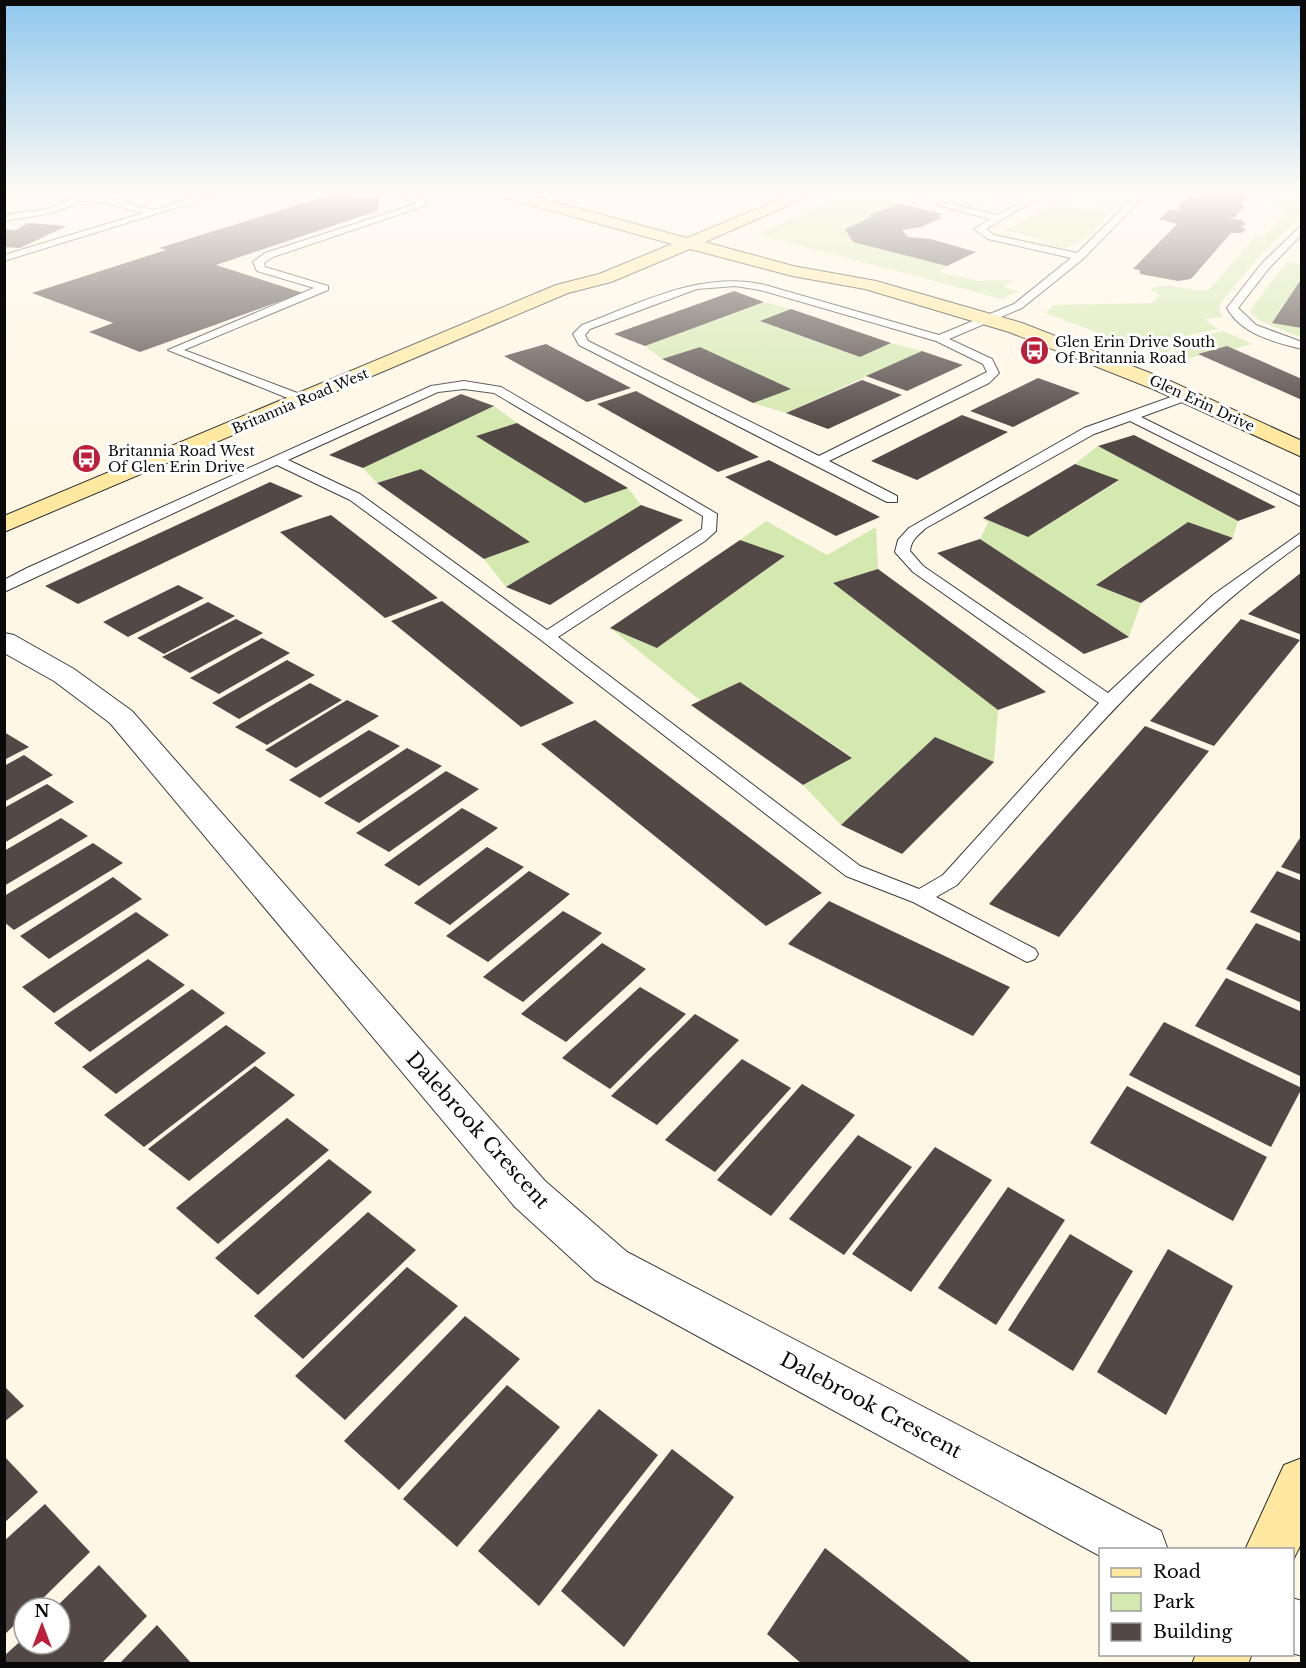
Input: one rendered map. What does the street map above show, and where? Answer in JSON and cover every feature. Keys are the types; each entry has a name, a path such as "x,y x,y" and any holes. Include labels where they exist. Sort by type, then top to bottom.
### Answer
{"street":[{"name":"Britannia Road West","path":"562,289 573,273"},
{"name":"Britannia Road West","path":"4,525 562,289 605,278 614,273"},
{"name":"Glen Erin Drive","path":"827,273 991,319 1063,343 1189,396 1302,450"},
{"name":"Dalebrook Crescent","path":"4,641 64,675 121,717 530,1194 611,1266 1138,1548"},
{"path":"1272,1548 1302,1483"}],"lane":[{"path":"274,273 324,288 174,350 304,400"},
{"path":"940,339 1018,306 1059,273"},
{"path":"1260,273 1232,308 1235,315 1247,324 1302,346"},
{"path":"819,461 985,380 993,373 988,362 940,339 761,287 722,283 695,286 580,331 580,338 591,347 892,499"},
{"path":"4,587 32,571 435,389 474,385 497,390 710,514 708,531 700,538 546,637"},
{"path":"1111,703 918,569 902,552 902,545 909,534 921,525 1089,431 1189,396"},
{"path":"1130,416 1302,503"},
{"path":"278,460 355,497 546,637 853,871 920,897 1027,954"},
{"path":"920,897 950,880 1111,703 1206,609 1246,575 1302,536"}],"green space":[{"path":"903,273 943,273 978,281 1014,280 1003,287 1018,291 1002,299"},
{"path":"1224,273 1245,273 1222,301 1219,309 1223,317 1204,319 1218,329 1181,337 1164,357 1045,313 1054,305 1153,303 1159,294 1150,290 1164,286 1209,290"},
{"path":"1279,273 1301,273 1301,335 1297,336 1261,321 1250,313 1252,307"},
{"path":"764,302 791,309 761,322 860,357 891,343 922,351 786,413 753,403 790,389 700,347 662,359 645,346"},
{"path":"1223,331 1253,344 1233,349 1227,346 1177,363 1168,359 1187,339"},
{"path":"494,406 517,423 477,436 585,503 628,488 641,505 506,587 484,559 529,542 421,469 377,483 363,468"},
{"path":"1098,446 1238,521 1233,538 1188,522 1097,584 1141,603 1129,637 980,539 988,523 983,518 1028,537 1119,481 1075,464"},
{"path":"766,521 827,555 876,527 878,569 833,583 998,710 994,762 935,737 841,825 803,785 852,757 740,682 701,701 610,628 657,648 784,557 740,540"}],"building":[{"path":"95,273 240,273 303,293 140,352 89,332 113,323 32,293"},
{"path":"1196,273 1191,279 1178,281 1140,274"},
{"path":"1302,278 1302,328 1272,323"},
{"path":"734,291 764,302 645,346 614,334"},
{"path":"791,309 891,343 860,357 760,321"},
{"path":"546,344 631,388 587,402 504,356"},
{"path":"1227,346 1302,379 1302,400 1198,354"},
{"path":"700,347 791,389 753,403 662,359"},
{"path":"922,351 963,365 907,391 866,376"},
{"path":"1038,378 1080,393 1013,427 970,411"},
{"path":"862,380 902,395 828,429 786,413"},
{"path":"636,391 759,457 718,472 597,404"},
{"path":"461,394 494,406 363,468 329,455"},
{"path":"962,415 1008,432 917,480 871,461"},
{"path":"517,423 628,488 585,503 476,436"},
{"path":"1134,435 1276,507 1238,521 1098,446"},
{"path":"769,460 880,517 836,536 725,477"},
{"path":"1075,464 1119,480 1028,537 983,518"},
{"path":"421,469 530,542 484,559 377,483"},
{"path":"270,482 303,496 78,604 45,586"},
{"path":"641,505 683,520 550,605 506,587"},
{"path":"331,515 438,598 385,618 280,532"},
{"path":"1188,522 1233,538 1141,603 1096,585"},
{"path":"980,539 1129,637 1084,654 937,553"},
{"path":"740,540 785,556 657,648 610,628"},
{"path":"878,569 1046,692 998,710 833,583"},
{"path":"1302,572 1302,635 1248,614"},
{"path":"178,585 204,598 128,637 103,622"},
{"path":"442,601 574,703 521,727 391,621"},
{"path":"208,602 235,616 164,654 137,638"},
{"path":"236,619 263,633 190,673 162,657"},
{"path":"1241,619 1300,640 1214,746 1150,721"},
{"path":"262,638 290,653 219,694 190,678"},
{"path":"287,660 315,675 239,719 212,703"},
{"path":"740,682 852,758 803,785 691,705"},
{"path":"310,683 342,700 267,745 235,727"},
{"path":"347,700 379,716 296,768 265,750"},
{"path":"595,720 822,893 766,926 541,744"},
{"path":"1145,726 1209,751 1059,937 989,904"},
{"path":"369,730 400,746 320,798 289,780"},
{"path":"4,732 29,747 4,760"},
{"path":"935,737 994,762 902,854 841,825"},
{"path":"407,748 442,766 359,823 324,803"},
{"path":"24,755 53,775 4,802 4,766"},
{"path":"446,771 479,789 389,852 356,833"},
{"path":"47,784 74,802 4,843 4,808"},
{"path":"462,808 498,828 419,886 384,865"},
{"path":"61,818 88,836 4,886 4,851"},
{"path":"1302,835 1302,875 1281,867"},
{"path":"93,843 123,863 14,930 4,922 4,896"},
{"path":"487,847 524,867 450,925 414,903"},
{"path":"529,871 570,894 488,962 446,936"},
{"path":"1277,871 1302,881 1302,934 1250,912"},
{"path":"113,877 142,899 49,959 20,936"},
{"path":"829,901 1010,987 973,1036 788,944"},
{"path":"563,911 602,933 523,1002 483,977"},
{"path":"136,912 169,935 54,1013 22,987"},
{"path":"1256,923 1302,942 1302,1003 1226,969"},
{"path":"602,943 646,969 566,1042 521,1014"},
{"path":"148,959 185,985 90,1052 54,1023"},
{"path":"1226,978 1302,1012 1302,1077 1195,1026"},
{"path":"640,987 686,1014 610,1089 562,1058"},
{"path":"192,989 225,1013 116,1094 82,1067"},
{"path":"695,1014 739,1040 657,1125 611,1096"},
{"path":"1164,1022 1302,1088 1271,1147 1129,1075"},
{"path":"226,1025 266,1053 144,1147 104,1115"},
{"path":"742,1059 791,1088 715,1172 665,1140"},
{"path":"255,1066 295,1095 189,1181 148,1149"},
{"path":"802,1084 855,1115 771,1216 717,1180"},
{"path":"1127,1086 1267,1157 1233,1221 1090,1143"},
{"path":"287,1118 329,1150 218,1244 176,1208"},
{"path":"858,1135 912,1167 844,1255 789,1219"},
{"path":"935,1147 992,1180 911,1292 852,1254"},
{"path":"329,1159 372,1192 258,1295 215,1258"},
{"path":"1008,1187 1065,1220 996,1325 938,1288"},
{"path":"368,1212 416,1250 303,1359 254,1316"},
{"path":"1070,1234 1133,1271 1073,1371 1008,1330"},
{"path":"1168,1249 1233,1286 1166,1415 1097,1372"},
{"path":"407,1267 458,1306 345,1420 295,1376"},
{"path":"465,1316 520,1359 399,1490 344,1441"},
{"path":"507,1385 560,1427 457,1547 403,1499"},
{"path":"4,1386 24,1406 4,1422"},
{"path":"599,1409 658,1455 539,1606 478,1551"},
{"path":"672,1449 734,1497 624,1647 561,1591"},
{"path":"4,1456 38,1492 4,1523"},
{"path":"45,1504 90,1552 45,1596 12,1596 12,1627 4,1635 4,1541"},
{"path":"825,1548 973,1664 802,1664 767,1634"},
{"path":"99,1565 147,1616 101,1664 4,1664 4,1656 12,1649 12,1656 72,1656 72,1596 67,1596"},
{"path":"157,1625 192,1664 119,1664"}],"place":[{"name":"Glen Erin Drive South Of Britannia Road","path":"1034,350"},
{"name":"Britannia Road West Of Glen Erin Drive","path":"87,459"}]}
